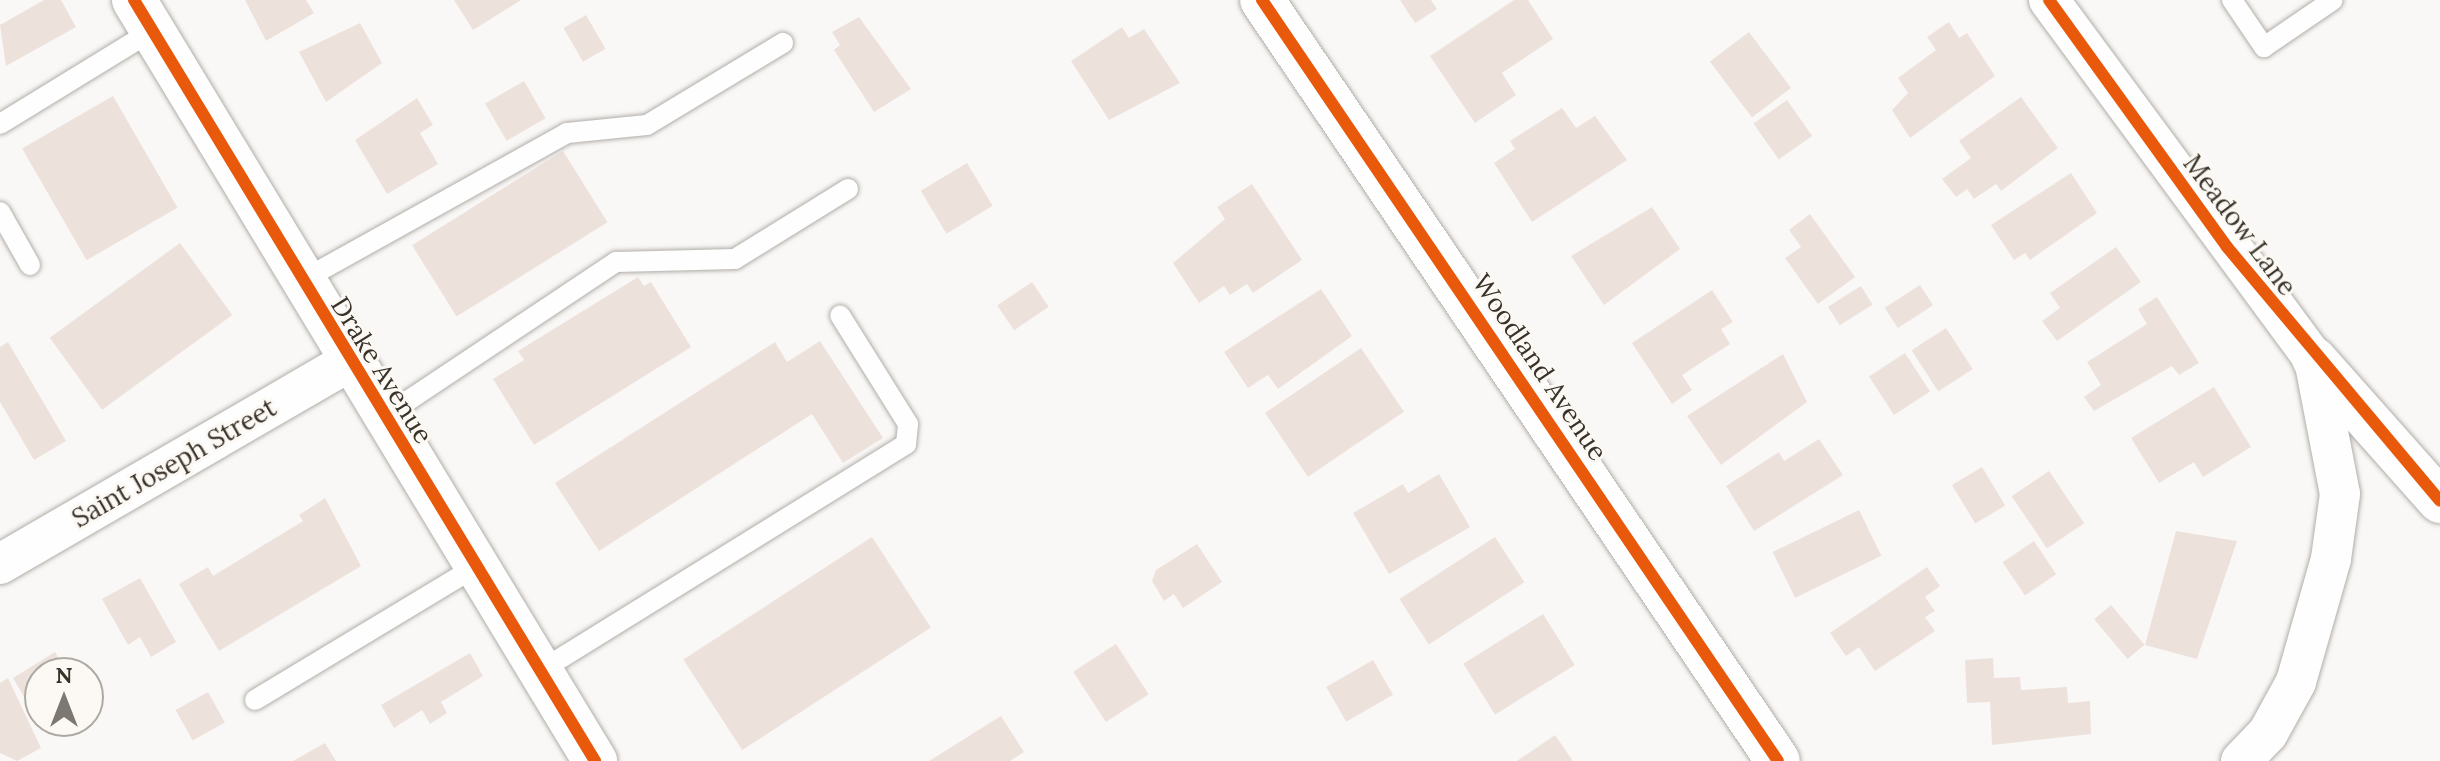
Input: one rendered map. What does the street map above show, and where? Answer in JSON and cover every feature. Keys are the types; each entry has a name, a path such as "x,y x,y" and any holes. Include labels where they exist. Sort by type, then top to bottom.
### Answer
{"street":[{"name":"Woodland Avenue","path":"1262,0 1778,761"},
{"name":"Meadow Lane","path":"2049,0 2314,359 2440,501"},
{"name":"Drake Avenue","path":"143,16 348,362 385,416 595,761"},
{"path":"2241,761 2268,733 2296,682 2331,559 2340,494 2314,359"},
{"name":"Saint Joseph Street","path":"0,564 348,362"}],"lane":[{"path":"2232,0 2264,47 2333,0"},
{"path":"0,124 143,16"},
{"path":"301,281 567,133 647,125 783,43"},
{"path":"385,416 616,262 735,259 848,189"},
{"path":"0,212 30,265"},
{"path":"540,671 906,444 908,424 840,315"},
{"path":"255,700 477,566"}],"building":[{"path":"44,0 61,0 76,27 6,66 0,25"},
{"path":"245,0 306,0 314,13 266,41"},
{"path":"454,0 521,0 473,30"},
{"path":"1400,0 1431,0 1437,9 1415,23"},
{"path":"1514,0 1528,0 1553,39 1502,73 1516,95 1475,123 1430,56"},
{"path":"586,15 606,49 583,62 563,28"},
{"path":"859,17 911,89 874,112 834,50 840,45 832,32"},
{"path":"1949,22 1959,38 1967,33 1995,76 1910,138 1892,110 1908,93 1898,78 1936,50 1927,37"},
{"path":"360,23 382,63 326,102 299,52"},
{"path":"1122,27 1129,38 1144,29 1180,83 1109,120 1071,61"},
{"path":"1749,32 1791,88 1752,117 1710,61"},
{"path":"524,81 546,118 507,141 485,104"},
{"path":"113,96 178,208 87,260 22,148"},
{"path":"2021,97 2058,148 2001,191 1996,184 1974,199 1967,189 1956,197 1942,179 1971,158 1959,141"},
{"path":"417,98 433,125 420,133 438,164 387,194 355,140"},
{"path":"1787,100 1812,136 1779,160 1753,124"},
{"path":"1562,108 1576,128 1595,116 1627,160 1532,222 1494,163 1515,149 1510,141"},
{"path":"563,151 608,222 457,317 412,245"},
{"path":"967,163 993,206 946,234 921,191"},
{"path":"2071,173 2097,213 2030,260 2025,253 2014,260 1991,225"},
{"path":"1252,184 1302,260 1253,293 1247,284 1230,295 1224,286 1199,303 1173,263 1225,219 1217,207"},
{"path":"1652,207 1680,249 1604,305 1571,256"},
{"path":"1810,214 1855,277 1818,304 1785,258 1801,247 1789,230"},
{"path":"180,243 232,315 102,410 50,338"},
{"path":"2116,247 2141,282 2057,341 2042,321 2060,308 2050,293"},
{"path":"638,277 644,286 651,282 691,347 534,445 493,379 524,360 518,351"},
{"path":"1032,282 1049,307 1014,330 997,305"},
{"path":"1920,285 1933,305 1898,328 1885,308"},
{"path":"1861,286 1873,305 1840,325 1828,307"},
{"path":"1321,289 1352,336 1278,389 1268,375 1248,388 1224,352"},
{"path":"1712,290 1733,322 1721,329 1730,344 1682,375 1692,390 1672,404 1632,343"},
{"path":"2157,297 2199,363 2179,375 2172,366 2094,411 2084,397 2101,385 2087,362 2147,324 2138,309"},
{"path":"1946,328 1973,369 1938,391 1912,350"},
{"path":"820,341 883,438 843,463 812,414 599,551 555,483 775,342 787,362"},
{"path":"8,342 66,441 34,460 0,402 0,347"},
{"path":"1361,348 1404,412 1308,477 1265,413"},
{"path":"1905,353 1930,392 1894,415 1869,376"},
{"path":"1783,354 1807,402 1721,465 1687,416"},
{"path":"2214,387 2251,447 2203,477 2194,462 2159,483 2131,438"},
{"path":"1819,439 1843,475 1754,531 1726,486 1779,452 1784,461"},
{"path":"1982,467 2005,506 1975,524 1952,485"},
{"path":"2049,471 2084,523 2047,548 2012,496"},
{"path":"1439,474 1470,527 1389,574 1353,513 1403,484 1408,493"},
{"path":"325,498 361,566 219,651 179,584 208,567 213,576 303,521 299,515"},
{"path":"1859,510 1881,556 1795,598 1773,552"},
{"path":"2176,531 2237,541 2197,659 2145,645"},
{"path":"872,537 931,628 742,750 683,660"},
{"path":"1495,537 1524,582 1429,644 1399,599"},
{"path":"2034,541 2056,574 2025,595 2002,562"},
{"path":"1197,544 1222,582 1183,608 1174,594 1164,601 1152,581 1156,570"},
{"path":"1927,567 1940,586 1925,597 1935,611 1925,617 1935,631 1875,671 1859,647 1846,656 1830,633"},
{"path":"140,578 176,642 151,657 140,637 128,645 102,599"},
{"path":"2111,605 2144,645 2128,659 2094,619"},
{"path":"1543,614 1575,665 1495,715 1463,664"},
{"path":"1116,644 1149,694 1106,722 1073,672"},
{"path":"470,653 483,676 441,702 447,713 430,724 422,710 394,728 381,705"},
{"path":"1993,658 1994,678 2020,677 2021,690 2067,687 2068,703 2090,701 2091,734 1992,745 1990,702 1967,703 1965,660"},
{"path":"1373,660 1393,695 1346,722 1326,687"},
{"path":"24,671 24,697 13,678"},
{"path":"8,678 24,712 24,737 36,737 41,748 17,761 0,753 0,683"},
{"path":"208,692 225,723 193,741 176,710"},
{"path":"1001,716 1024,752 1010,761 929,761"},
{"path":"1555,735 1573,761 1517,761"},
{"path":"325,743 336,761 293,761"}],"cycle path":[{"path":"134,0 595,761"},
{"path":"1262,0 1778,761"},
{"path":"2049,0 2227,247 2440,501"}]}
